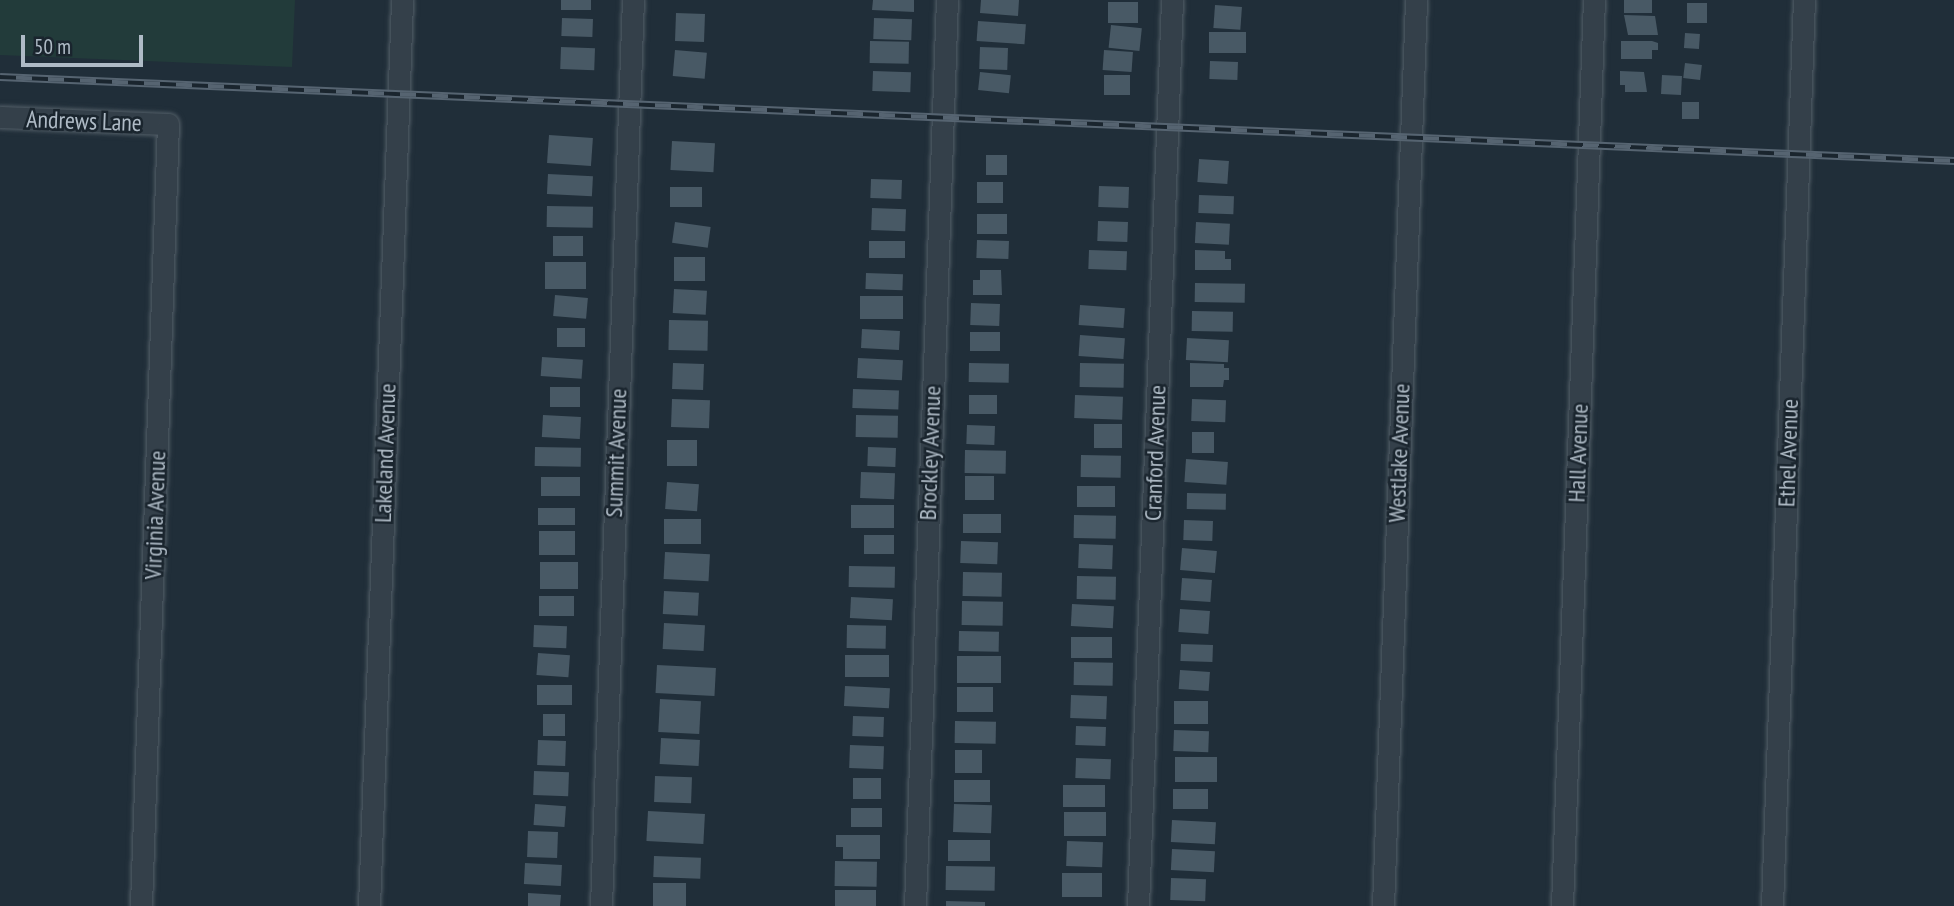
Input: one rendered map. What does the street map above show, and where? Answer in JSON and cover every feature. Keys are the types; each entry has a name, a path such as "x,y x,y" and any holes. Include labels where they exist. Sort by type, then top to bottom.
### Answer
{"street":[{"name":"Lakeland Avenue","path":"369,906 402,0"},
{"name":"Summit Avenue","path":"601,906 633,0"},
{"name":"Brockley Avenue","path":"915,906 947,0"},
{"name":"Cranford Avenue","path":"1138,906 1172,0"},
{"name":"Westlake Avenue","path":"1382,906 1416,0"},
{"name":"Hall Avenue","path":"1562,906 1594,0"},
{"name":"Ethel Avenue","path":"1772,906 1804,0"},
{"name":"Andrews Lane","path":"0,117 168,124"},
{"name":"Virginia Avenue","path":"141,906 168,124"}],"green space":[{"path":"0,0 295,0 292,67 0,55"}],"building":[{"path":"561,0 591,0 591,10 561,10"},
{"path":"873,0 914,0 914,12 872,10"},
{"path":"981,0 1019,0 1018,16 980,13"},
{"path":"1624,0 1652,0 1652,13 1624,13"},
{"path":"1108,2 1138,2 1138,23 1108,23"},
{"path":"1687,3 1707,3 1707,23 1687,23"},
{"path":"1215,5 1242,7 1240,30 1213,28"},
{"path":"676,13 705,14 704,42 675,41"},
{"path":"1624,15 1655,16 1658,35 1628,35"},
{"path":"562,18 593,19 592,37 561,36"},
{"path":"874,18 912,19 911,40 873,39"},
{"path":"978,21 1026,24 1024,44 977,41"},
{"path":"1111,25 1142,28 1139,51 1109,48"},
{"path":"1209,32 1246,32 1246,53 1209,53"},
{"path":"1685,33 1700,34 1699,49 1684,48"},
{"path":"870,41 909,42 909,64 870,63"},
{"path":"1621,41 1652,41 1658,43 1658,50 1652,50 1652,59 1621,59"},
{"path":"561,47 595,48 594,70 560,69"},
{"path":"980,47 1008,48 1007,70 979,69"},
{"path":"675,50 707,53 705,79 673,76"},
{"path":"1104,50 1133,52 1132,72 1103,70"},
{"path":"1210,61 1238,62 1237,80 1209,79"},
{"path":"1685,63 1702,65 1700,80 1683,78"},
{"path":"873,71 911,72 910,92 872,91"},
{"path":"1620,71 1644,72 1647,92 1625,92 1625,85 1620,85"},
{"path":"980,72 1011,75 1009,93 978,90"},
{"path":"1104,75 1130,75 1130,95 1104,95"},
{"path":"1662,75 1682,76 1681,95 1661,94"},
{"path":"1682,102 1699,102 1699,119 1682,119"},
{"path":"549,135 593,138 591,166 547,163"},
{"path":"672,141 715,143 713,172 670,170"},
{"path":"986,155 1007,155 1007,175 986,175"},
{"path":"1199,159 1229,161 1227,184 1197,182"},
{"path":"548,174 593,176 592,196 547,194"},
{"path":"871,179 902,180 901,199 870,198"},
{"path":"977,182 1003,182 1003,203 977,203"},
{"path":"1099,186 1129,187 1128,208 1098,207"},
{"path":"670,187 702,187 702,207 670,207"},
{"path":"1199,195 1234,196 1233,214 1198,213"},
{"path":"547,206 593,207 593,228 547,227"},
{"path":"872,208 906,209 905,231 871,230"},
{"path":"977,214 1007,214 1007,234 977,234"},
{"path":"1098,221 1128,222 1127,242 1097,241"},
{"path":"675,222 711,227 708,248 672,243"},
{"path":"1196,222 1230,224 1229,245 1195,243"},
{"path":"553,236 583,236 583,256 553,256"},
{"path":"977,240 1009,241 1008,259 976,258"},
{"path":"869,241 905,241 905,258 869,258"},
{"path":"1089,250 1127,251 1126,270 1088,269"},
{"path":"1195,250 1225,251 1225,259 1231,259 1231,270 1195,270"},
{"path":"674,257 705,257 705,281 674,281"},
{"path":"545,262 586,262 586,289 545,289"},
{"path":"980,270 1001,270 1002,295 973,295 973,280 980,280"},
{"path":"866,273 903,274 902,290 865,289"},
{"path":"1195,283 1245,284 1245,303 1195,302"},
{"path":"674,289 707,291 706,315 673,313"},
{"path":"555,295 588,298 586,319 553,316"},
{"path":"860,296 903,296 903,319 860,319"},
{"path":"971,303 1000,304 999,326 970,325"},
{"path":"1080,305 1125,308 1123,328 1079,325"},
{"path":"1192,311 1233,312 1233,332 1192,331"},
{"path":"669,320 708,321 707,351 668,350"},
{"path":"557,328 585,328 585,347 557,347"},
{"path":"862,329 900,331 899,350 861,348"},
{"path":"970,332 1000,332 1000,351 970,351"},
{"path":"1080,335 1125,338 1123,359 1079,356"},
{"path":"1187,338 1229,340 1228,362 1186,360"},
{"path":"542,357 583,360 582,379 541,376"},
{"path":"858,358 903,360 902,380 857,378"},
{"path":"673,363 704,364 703,390 672,389"},
{"path":"969,363 1009,364 1009,383 969,382"},
{"path":"1080,363 1124,364 1124,388 1080,387"},
{"path":"1190,363 1224,364 1224,368 1229,368 1229,380 1224,380 1223,387 1190,387"},
{"path":"550,387 580,387 580,407 550,407"},
{"path":"853,389 899,391 898,410 852,408"},
{"path":"969,395 997,395 997,414 969,414"},
{"path":"1075,395 1123,397 1122,420 1074,418"},
{"path":"672,399 710,400 709,428 671,427"},
{"path":"1192,399 1226,400 1225,422 1191,421"},
{"path":"543,415 581,417 580,439 542,437"},
{"path":"856,415 898,416 898,438 856,437"},
{"path":"1094,424 1122,424 1122,448 1094,448"},
{"path":"967,425 995,426 994,445 966,444"},
{"path":"1192,432 1214,432 1214,453 1192,453"},
{"path":"667,440 697,440 697,466 667,466"},
{"path":"535,447 581,448 581,467 535,466"},
{"path":"868,447 896,448 895,467 867,466"},
{"path":"965,450 1006,451 1006,474 965,473"},
{"path":"1081,455 1121,456 1121,478 1081,477"},
{"path":"1186,459 1228,462 1226,485 1184,482"},
{"path":"861,472 895,473 894,499 860,498"},
{"path":"965,476 994,476 994,500 965,500"},
{"path":"541,477 580,477 580,496 541,496"},
{"path":"667,482 699,484 697,511 665,509"},
{"path":"1077,486 1115,486 1115,507 1077,507"},
{"path":"1187,493 1226,494 1226,510 1187,509"},
{"path":"851,505 894,505 894,528 851,528"},
{"path":"538,508 575,508 575,525 538,525"},
{"path":"963,514 1001,514 1001,533 963,533"},
{"path":"1074,515 1116,516 1116,539 1074,538"},
{"path":"664,519 701,519 701,544 664,544"},
{"path":"1184,520 1213,521 1212,541 1183,540"},
{"path":"539,531 575,531 575,555 539,555"},
{"path":"864,535 894,535 894,554 864,554"},
{"path":"961,541 998,542 997,564 960,563"},
{"path":"1079,544 1113,545 1112,569 1078,568"},
{"path":"1182,548 1217,551 1215,573 1180,570"},
{"path":"665,552 710,554 709,581 664,579"},
{"path":"540,562 578,562 578,589 540,589"},
{"path":"849,566 895,567 895,588 849,587"},
{"path":"963,572 1002,573 1002,597 963,596"},
{"path":"1077,576 1116,577 1116,600 1077,599"},
{"path":"1182,578 1212,580 1210,602 1180,600"},
{"path":"664,591 699,593 698,616 663,614"},
{"path":"539,596 574,596 574,616 539,616"},
{"path":"851,597 893,599 892,620 850,618"},
{"path":"962,601 1003,602 1003,626 962,625"},
{"path":"1072,604 1114,606 1113,628 1071,626"},
{"path":"1180,609 1210,611 1208,634 1178,632"},
{"path":"664,623 705,625 704,651 663,649"},
{"path":"534,625 567,626 566,648 533,647"},
{"path":"847,625 886,626 886,649 847,648"},
{"path":"959,631 999,632 999,652 959,651"},
{"path":"1071,637 1112,637 1112,658 1071,658"},
{"path":"1181,644 1213,645 1212,662 1180,661"},
{"path":"538,653 570,655 568,677 536,675"},
{"path":"845,655 889,655 889,677 845,677"},
{"path":"957,656 1001,656 1001,683 957,683"},
{"path":"1074,662 1113,663 1113,686 1074,685"},
{"path":"657,665 716,668 714,696 656,693"},
{"path":"1180,670 1210,672 1209,691 1179,689"},
{"path":"537,685 572,685 572,705 537,705"},
{"path":"845,686 890,688 889,708 844,706"},
{"path":"957,687 993,687 993,712 957,712"},
{"path":"1071,695 1107,696 1106,719 1070,718"},
{"path":"660,699 701,701 699,734 658,732"},
{"path":"1174,701 1208,701 1208,724 1174,724"},
{"path":"543,714 565,714 565,736 543,736"},
{"path":"853,716 884,717 883,737 852,736"},
{"path":"955,721 996,722 996,744 955,743"},
{"path":"1076,726 1106,727 1105,746 1075,745"},
{"path":"1174,730 1209,731 1208,752 1173,751"},
{"path":"661,738 700,740 699,766 660,764"},
{"path":"538,740 566,741 565,766 537,765"},
{"path":"850,745 884,746 883,769 849,768"},
{"path":"955,750 982,750 982,773 955,773"},
{"path":"1175,757 1217,757 1217,782 1175,782"},
{"path":"1076,758 1111,759 1110,779 1075,778"},
{"path":"534,771 569,772 568,796 533,795"},
{"path":"655,776 692,777 691,803 654,802"},
{"path":"853,778 881,778 881,799 853,799"},
{"path":"954,780 990,780 990,802 954,802"},
{"path":"1063,785 1105,785 1105,807 1063,807"},
{"path":"1173,789 1208,789 1208,809 1173,809"},
{"path":"535,804 566,806 564,827 534,825"},
{"path":"954,804 992,805 991,833 953,832"},
{"path":"851,808 882,808 882,827 851,827"},
{"path":"648,811 705,814 703,844 646,841"},
{"path":"1064,812 1106,812 1106,836 1064,836"},
{"path":"1172,820 1216,822 1215,844 1171,842"},
{"path":"528,831 558,832 557,858 527,857"},
{"path":"836,835 880,835 880,859 843,859 843,847 836,847"},
{"path":"948,840 990,840 990,861 948,861"},
{"path":"1067,841 1103,842 1102,867 1066,866"},
{"path":"1172,849 1215,851 1214,872 1171,870"},
{"path":"654,856 701,858 700,879 653,877"},
{"path":"835,861 877,862 877,887 835,886"},
{"path":"525,863 562,865 561,886 524,884"},
{"path":"946,866 995,867 995,891 946,890"},
{"path":"1062,873 1102,873 1102,897 1062,897"},
{"path":"1171,878 1206,879 1205,901 1170,900"},
{"path":"653,883 686,883 686,906 653,906"},
{"path":"835,890 876,890 876,906 835,906"},
{"path":"528,893 561,895 560,906 528,906"},
{"path":"946,901 985,902 985,906 946,906"}],"railway":[{"path":"0,77 1954,161"}]}
